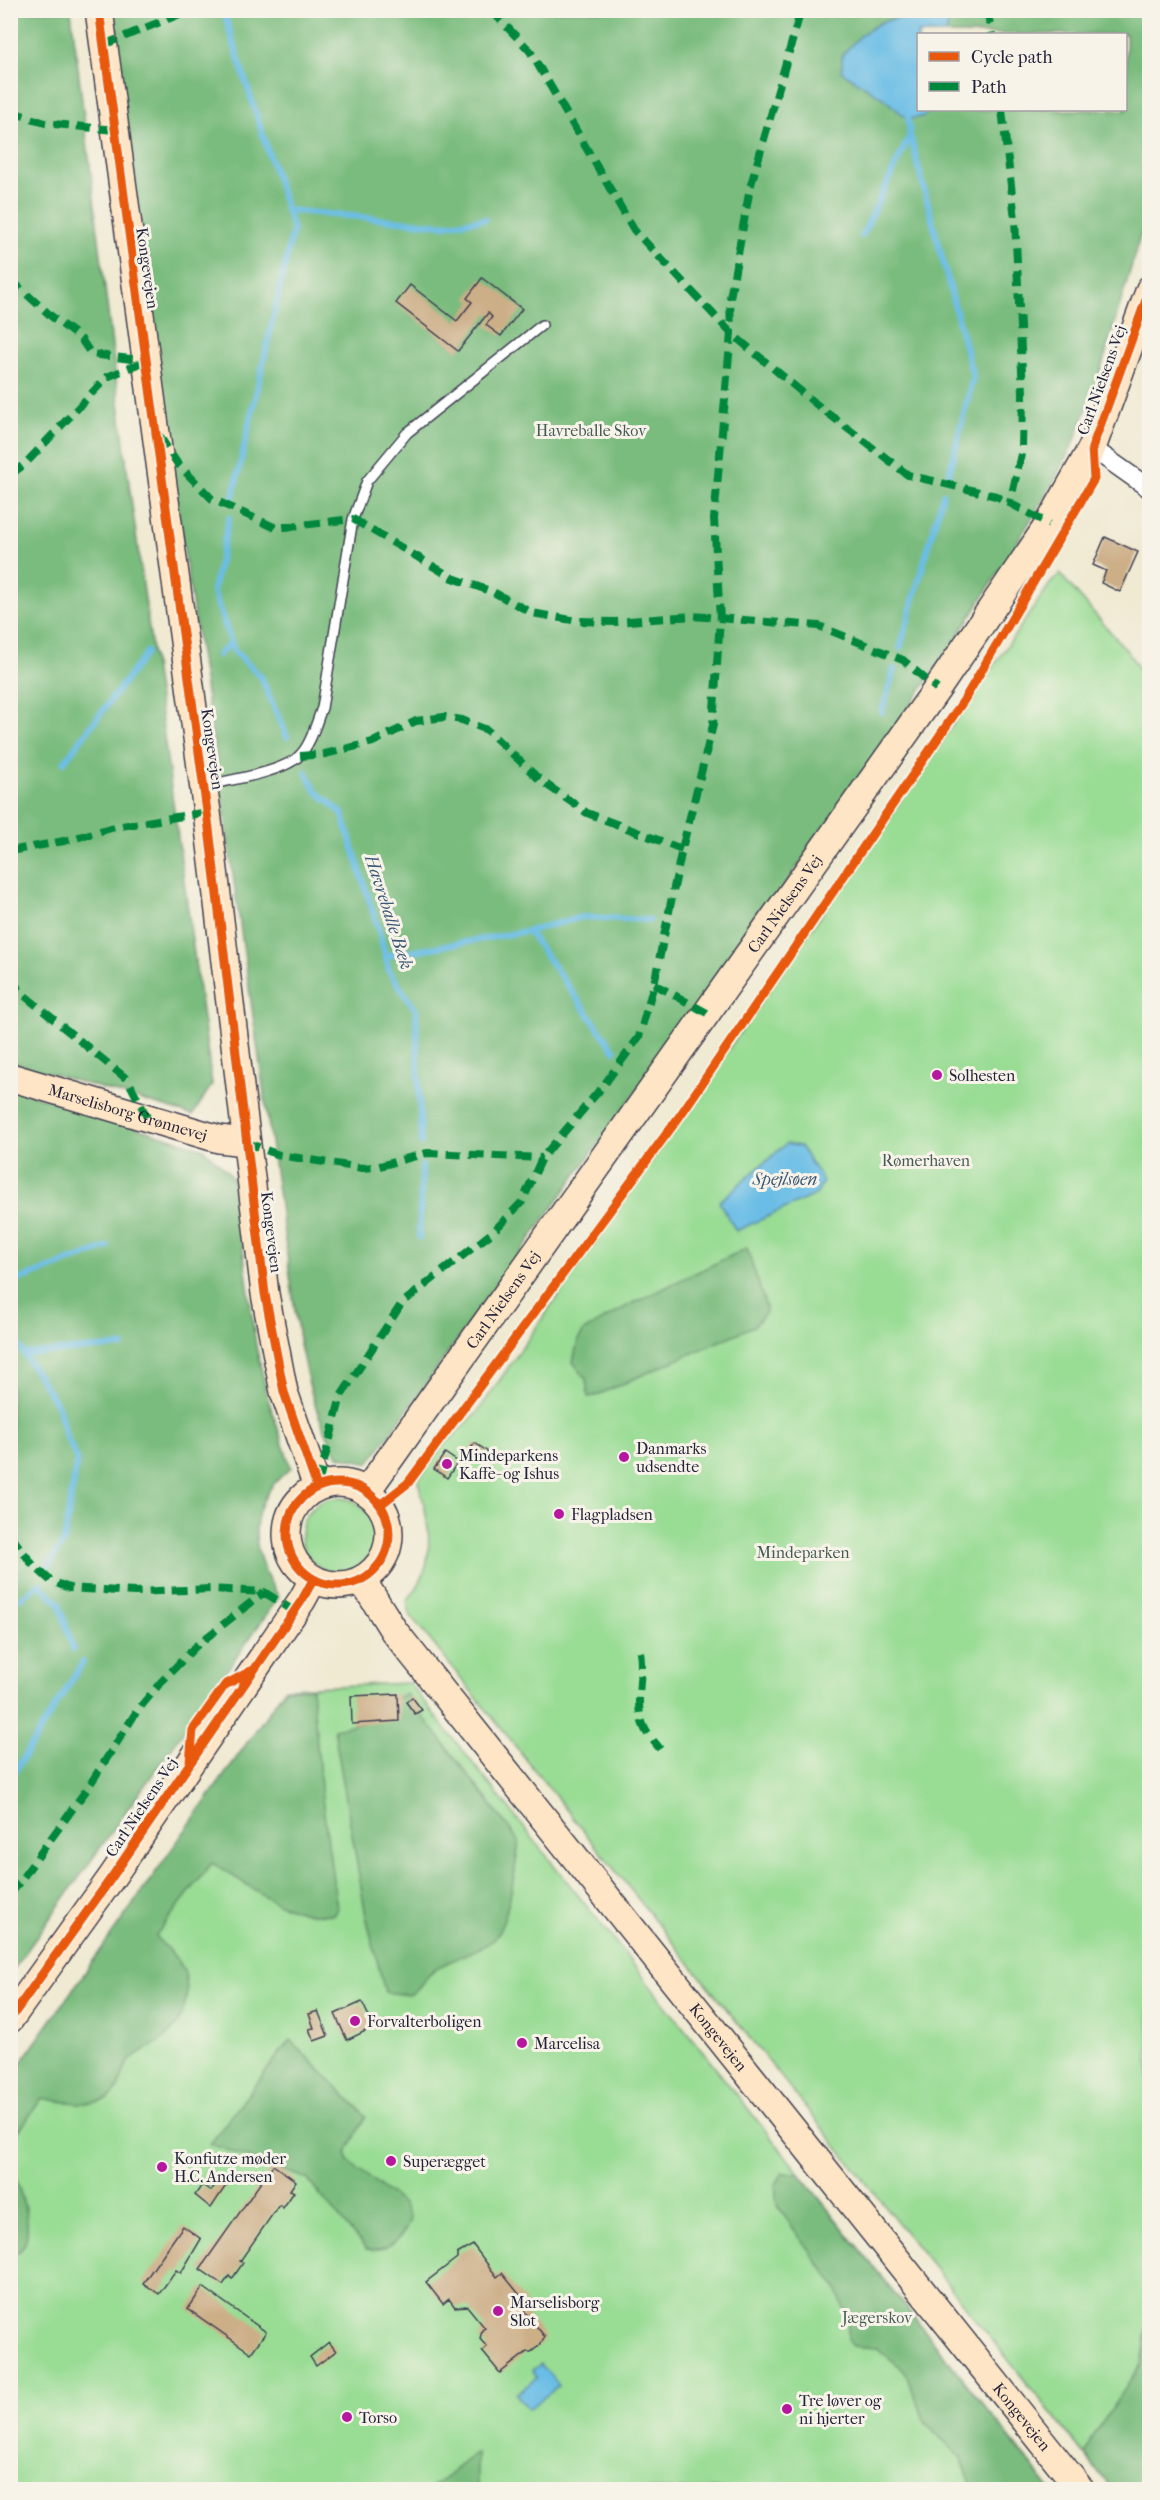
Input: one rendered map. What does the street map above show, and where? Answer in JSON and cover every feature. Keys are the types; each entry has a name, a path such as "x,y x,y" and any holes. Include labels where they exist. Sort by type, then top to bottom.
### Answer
{"street":[{"name":"Kongevejen","path":"99,10 203,786 265,1294 284,1392 317,1487"},
{"name":"Carl Nielsens Vej","path":"366,1492 938,689 1049,524 1092,448 1149,289"},
{"path":"1092,448 1149,489"},
{"name":"Marselisborg Grønnevej","path":"10,1077 219,1139 245,1142"},
{"path":"342,1483 366,1492 380,1504 386,1516 389,1534 388,1548 382,1561 362,1580 347,1585 332,1585 313,1580 293,1560 288,1546 286,1532 295,1505 317,1487 342,1483"},
{"name":"Carl Nielsens Vej","path":"10,2019 112,1877 313,1580"},
{"name":"Kongevejen","path":"362,1580 394,1631 1082,2490"}],"lane":[{"path":"203,786 273,770 300,756 322,708 353,519 367,481 407,433 542,325"}],"green space":[{"path":"10,11 71,11 128,476 212,1084 193,1115 11,1062"},
{"name":"Havreballe Skov","path":"110,11 1149,11 1149,207 1098,379 1075,440 1050,489 968,621 859,781 369,1463 338,1456 323,1427 313,1399 299,1339 220,784 157,375"},
{"name":"Mindeparken","path":"1060,574 1128,652 1150,686 1149,2489 1112,2489 410,1615 407,1601 420,1582 428,1558 427,1518 418,1481 444,1445 477,1413 1050,584"},
{"path":"11,1088 204,1149 228,1172 234,1182 256,1346 268,1399 291,1468 276,1482 265,1497 256,1529 257,1545 262,1562 279,1597 11,1973"},
{"path":"747,1248 766,1307 766,1312 754,1326 595,1396 588,1397 586,1379 573,1362 578,1340 585,1330 629,1305"},
{"path":"338,1498 359,1504 369,1514 375,1535 369,1556 359,1566 338,1572 317,1566 307,1556 301,1535 307,1514 317,1504"},
{"path":"409,1683 1050,2489 11,2490 11,2082 143,1896 285,1688"},
{"path":"312,1688 322,1798 337,1909 334,1914 316,1914 284,1906 255,1891 212,1863 156,1935 180,1963 187,1984 185,2003 173,2029 159,2042 132,2059 126,2066 117,2090 109,2098 86,2103 42,2098 11,2142 11,2077 285,1689"},
{"path":"406,1694 519,1841 514,1878 499,1932 493,1940 482,1947 435,1969 409,1995 385,1992 366,1916 334,1729 396,1715 396,1698"},
{"path":"290,2040 366,2116 347,2152 348,2161 403,2204 410,2218 400,2237 388,2246 381,2249 366,2249 307,2179 210,2144"},
{"path":"10,2164 23,2199 27,2228 26,2240 21,2250 11,2256"},
{"name":"Jægerskov","path":"782,2173 799,2173 1050,2489 973,2489 961,2458 925,2422 905,2371 877,2348 852,2346 848,2341 848,2321 836,2287 777,2206 775,2184"},
{"path":"1149,2309 1149,2489 1112,2489 1085,2455 1090,2441 1141,2365"},
{"path":"477,2452 477,2489 430,2489"}],"water":[{"path":"928,11 946,11 949,21 946,33 917,33 917,111 931,111 922,117 908,119 883,98 842,72 842,55 862,34 881,22"},
{"name":"Spejlsøen","path":"786,1144 800,1146 823,1181 817,1194 736,1231 719,1202"},
{"path":"541,2364 559,2386 528,2409 516,2394 537,2378 532,2370"}],"building":[{"path":"482,278 522,309 501,336 486,325 492,317 488,313 458,351 396,303 410,285 457,321 472,302 467,298"},
{"path":"1105,537 1138,552 1120,592 1101,583 1106,571 1093,565"},
{"path":"475,1443 488,1452 479,1463 467,1453"},
{"path":"445,1453 458,1462 447,1478 434,1469"},
{"path":"398,1694 399,1721 352,1724 351,1696"},
{"path":"412,1697 422,1710 415,1714 406,1702"},
{"name":"Forvalterboligen","path":"362,2002 374,2027 347,2040 335,2014"},
{"path":"318,2011 328,2036 314,2041 309,2029 314,2028 309,2014"},
{"path":"273,2165 296,2181 290,2190 294,2192 283,2208 279,2205 240,2261 243,2263 232,2279 229,2276 223,2285 200,2269"},
{"path":"222,2176 229,2181 211,2208 195,2195 202,2185 211,2191"},
{"path":"183,2226 201,2239 181,2273 176,2270 159,2294 143,2283"},
{"name":"Marselisborg Slot","path":"473,2245 497,2277 502,2273 527,2304 522,2308 545,2337 540,2345 500,2373 482,2351 487,2347 480,2339 482,2330 485,2328 467,2306 455,2307 449,2299 443,2304 426,2282 457,2258 457,2254"},
{"path":"203,2287 266,2332 251,2353 188,2309"},
{"path":"329,2342 336,2351 316,2366 310,2357"}],"waterway":[{"path":"223,10 293,230 233,496"},
{"path":"908,119 910,135 973,377 949,474"},
{"path":"862,236 910,135"},
{"path":"286,210 443,225 485,219"},
{"path":"900,648 943,494"},
{"path":"229,518 213,591 234,651 261,677 287,737"},
{"path":"218,655 231,643"},
{"path":"64,762 147,652"},
{"path":"882,712 894,669"},
{"name":"Havreballe Bæk","path":"306,772 316,791 342,813 389,971 416,1010 421,1143"},
{"path":"528,931 582,917 650,920"},
{"path":"386,956 528,931 615,1051"},
{"name":"Havreballe Bæk","path":"419,1237 422,1166"},
{"path":"10,1283 108,1247"},
{"path":"10,1333 58,1406 66,1436 77,1459 64,1541 49,1565"},
{"path":"24,1354 123,1346"},
{"path":"21,1598 40,1583"},
{"path":"39,1584 59,1603 73,1649"},
{"path":"10,1779 83,1662"}],"marked path":[{"path":"103,45 190,10"},
{"path":"491,10 530,51 634,230 731,333 816,404 908,475 996,496 1049,524"},
{"path":"318,1484 341,1396 402,1303 493,1232 522,1202 542,1158 603,1086 639,1037 654,984 682,849 713,725 720,619 714,519 731,333 730,298 750,188 801,10"},
{"path":"987,10 992,33"},
{"path":"10,111 45,123 115,130"},
{"path":"1002,111 1015,219 1023,393 1022,450 1010,503"},
{"path":"10,279 81,339 91,354 146,361"},
{"path":"10,475 26,463 107,377 146,361"},
{"path":"159,435 177,463 212,499 276,528 353,519 453,578 493,592 532,613 577,621 615,622 693,616 819,626 903,660 937,689"},
{"path":"300,756 325,754 373,742 416,721 444,717 462,720 487,730 540,780 587,813 682,849"},
{"path":"10,851 64,841 115,827 207,812"},
{"path":"10,979 25,996 128,1080 147,1117"},
{"path":"654,984 707,1013"},
{"path":"245,1142 279,1155 362,1168 376,1167 427,1153 542,1158"},
{"path":"10,1535 33,1565 51,1581 69,1588 135,1592 211,1589 264,1592 294,1611"},
{"path":"10,1895 87,1789 137,1711 161,1682 196,1646 264,1592"},
{"path":"640,1652 639,1709 647,1733 660,1749"}],"cycle path":[{"path":"99,10 207,812 265,1294 284,1392 317,1487"},
{"path":"380,1505 408,1483 679,1117 964,700 1094,479 1092,448 1150,289"},
{"path":"338,1483 358,1487 374,1498 385,1514 389,1534 385,1554 374,1570 358,1581 338,1585 318,1581 302,1570 291,1554 287,1534 291,1514 302,1498 318,1487 338,1483"},
{"path":"10,2019 112,1877 302,1600 313,1580"},
{"path":"190,1762 193,1730 225,1685 251,1671"}],"place":[{"name":"Solhesten","path":"937,1075"},
{"name":"Danmarks udsendte","path":"624,1457"},
{"name":"Mindeparkens Kaffe- og Ishus","path":"447,1464"},
{"name":"Flagpladsen","path":"559,1514"},
{"name":"Forvalterboligen","path":"355,2021"},
{"name":"Marcelisa","path":"522,2043"},
{"name":"Superægget","path":"391,2161"},
{"name":"Konfutze møder H.C. Andersen","path":"162,2167"},
{"name":"Marselisborg Slot","path":"498,2311"},
{"name":"Tre løver og ni hjerter","path":"787,2409"},
{"name":"Torso","path":"347,2417"}],"park label":[{"name":"Rømerhaven","path":"926,1160"}]}
